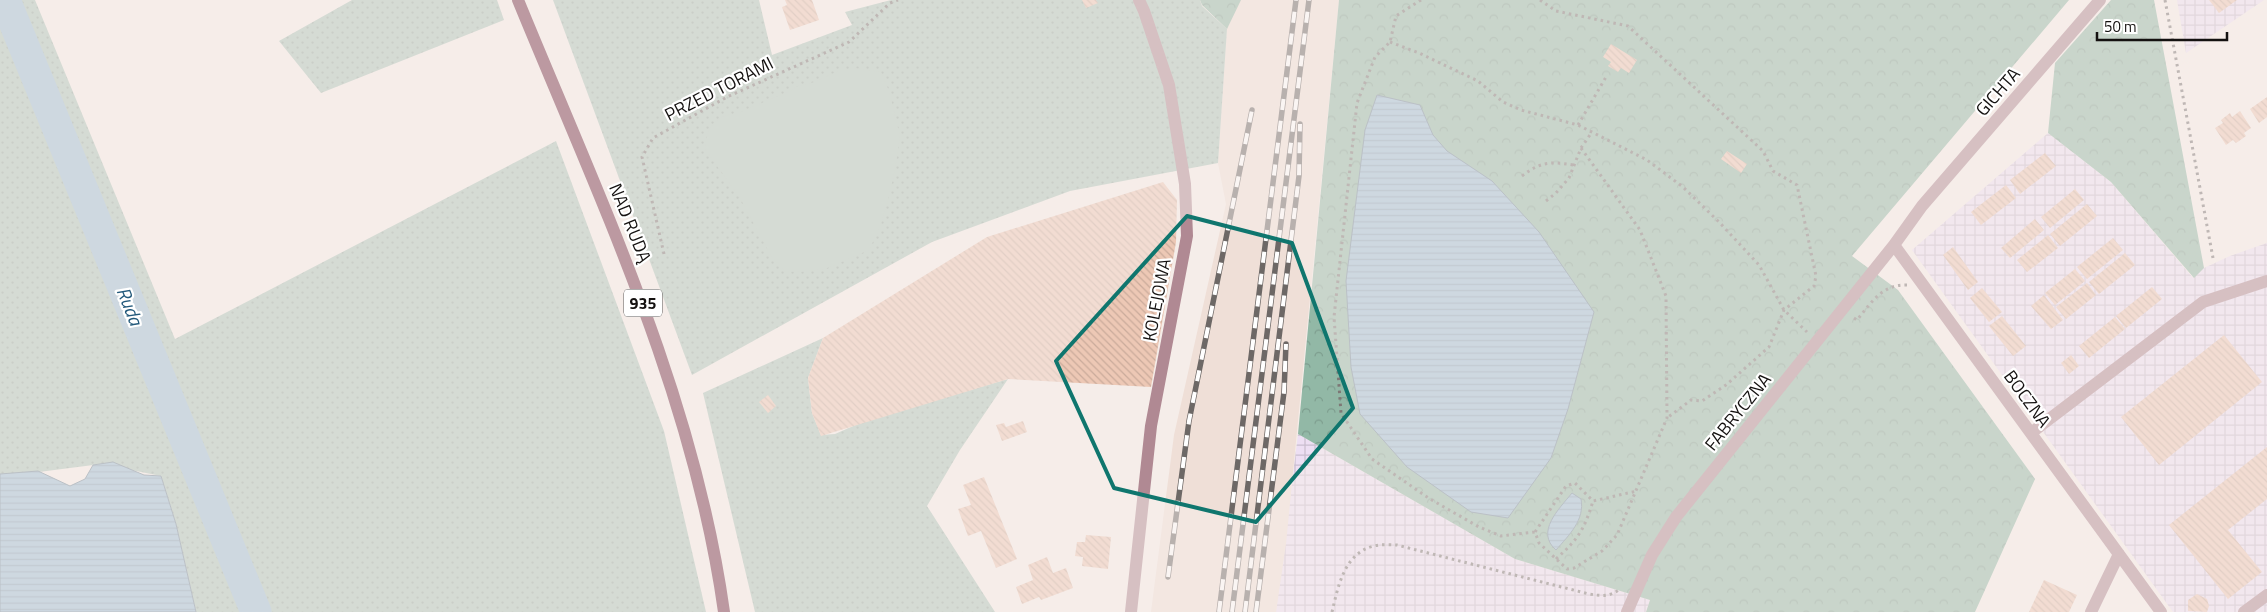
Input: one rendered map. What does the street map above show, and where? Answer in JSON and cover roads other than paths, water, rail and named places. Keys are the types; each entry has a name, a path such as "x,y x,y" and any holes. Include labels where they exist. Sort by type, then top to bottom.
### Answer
{"main road":[{"name":"NAD RUDĄ","path":"518,0 607,212 659,349 682,418 706,513 724,612"}],"street":[{"name":"KOLEJOWA","path":"1131,612 1151,426 1187,236 1185,184 1169,85 1139,0"},
{"name":"GICHTA","path":"1894,245 1922,206 2100,0"},
{"name":"FABRYCZNA","path":"1627,612 1652,555 1676,517 1813,337 1843,308 1894,245"},
{"name":"BOCZNA","path":"1894,245 2161,612"},
{"path":"2031,433 2203,302 2267,282"},
{"path":"2091,612 2118,554"},
{"path":"2244,612 2267,595"}],"water":[{"path":"1377,95 1420,105 1433,135 1447,151 1492,181 1539,232 1594,312 1568,409 1551,458 1508,518 1471,512 1407,467 1360,414 1351,367 1346,281 1365,130"},
{"path":"113,462 144,475 161,476 176,524 196,612 0,612 0,474 38,471 70,486 85,479 93,465"},
{"path":"1572,493 1581,499 1581,514 1575,527 1556,550 1550,543 1548,528 1556,513"}],"waterway":[{"name":"Ruda","path":"5,0 256,612"}],"railway":[{"path":"1219,612 1296,0"},
{"path":"1232,612 1309,0"},
{"path":"1168,577 1189,421 1252,110"},
{"path":"1245,612 1299,176 1300,124"},
{"path":"1256,612 1284,392 1286,344"}]}
